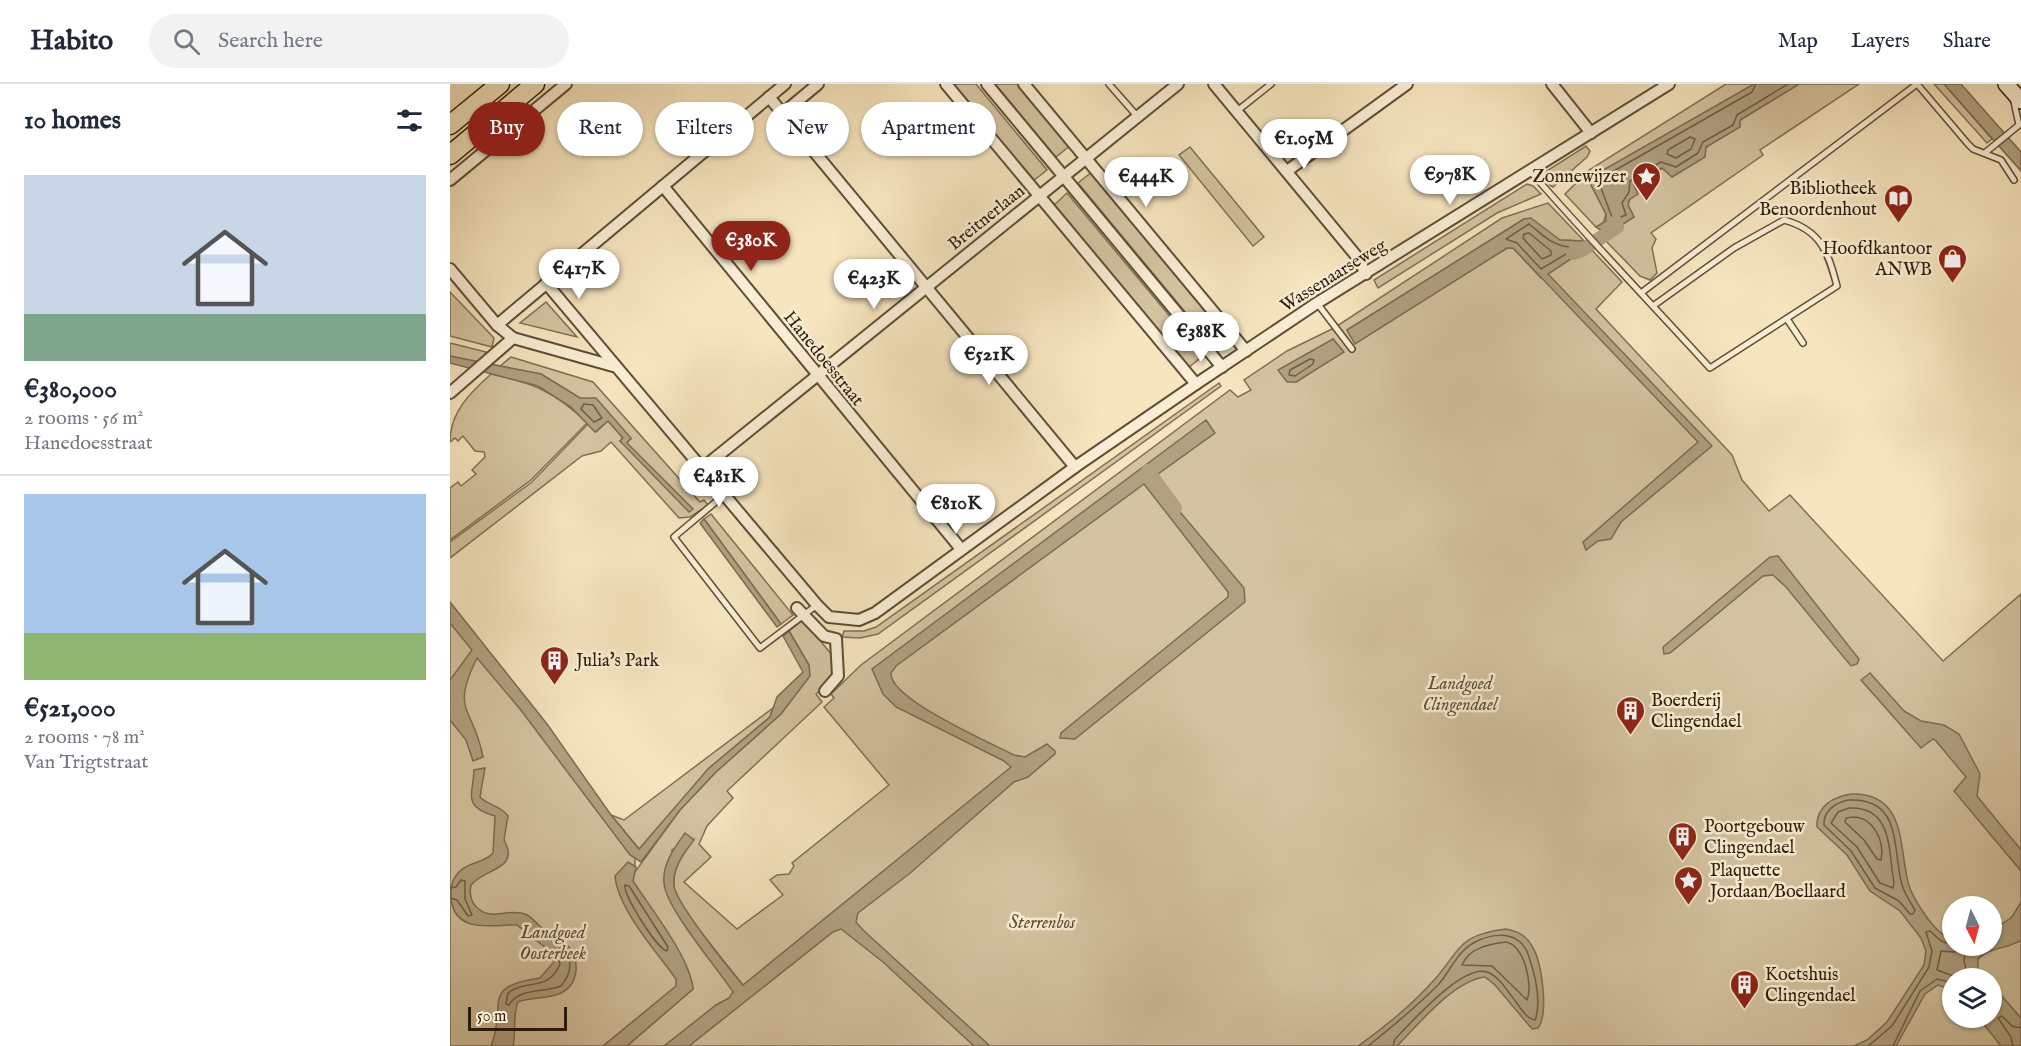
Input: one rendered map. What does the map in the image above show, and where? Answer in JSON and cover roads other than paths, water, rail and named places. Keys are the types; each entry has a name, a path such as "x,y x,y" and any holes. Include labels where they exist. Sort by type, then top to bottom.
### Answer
{"main road":[{"path":"450,125 500,84"},
{"path":"450,155 535,84"},
{"path":"2007,85 2021,101"}],"street":[{"path":"450,180 566,84"},
{"path":"497,325 785,84"},
{"path":"796,102 818,84"},
{"path":"946,84 1196,384"},
{"path":"987,84 1222,367"},
{"path":"1024,84 1246,351"},
{"name":"Breitnerlaan","path":"704,467 1178,84"},
{"path":"1214,84 1358,258 1366,274"},
{"path":"1287,171 1407,84"},
{"path":"1552,84 1591,133"},
{"name":"Wassenaarseweg","path":"843,620 859,620 875,613 1075,467 1317,303 1531,172 1669,84"},
{"path":"769,98 772,102"},
{"path":"817,156 1075,467"},
{"name":"Hanedoesstraat","path":"663,186 961,549"},
{"path":"450,269 497,325 513,338 613,366"},
{"path":"546,284 591,335 613,366 704,467 817,605 829,616 843,620 836,639 838,676 825,692"},
{"path":"450,393 513,338"},
{"path":"800,612 824,636 836,639"}],"lane":[{"path":"1109,84 1137,116"},
{"path":"1236,111 1271,84"},
{"path":"1641,293 1917,84 1973,149 1986,152 2001,160 2014,180"},
{"path":"1986,152 2019,125 2018,112 2007,85"},
{"path":"1531,172 1641,293 1710,368 1837,286 1829,253 1823,244 1796,223 1784,220 1734,248 1653,306"},
{"path":"1317,303 1352,349"},
{"path":"1787,318 1803,343"},
{"path":"726,494 674,537 760,648 800,612 817,605"}],"water":[{"path":"1754,84 1799,84 1740,120 1740,127 1706,147 1705,157 1672,177 1662,168 1634,185 1638,194 1629,200 1628,205 1634,217 1607,234 1596,227 1606,221 1606,214 1590,183 1591,177"},
{"path":"1944,84 1961,84 2021,152 2021,171"},
{"path":"1531,218 1560,240 1584,241 1589,247 1548,274 1712,446 1621,522 1611,539 1598,541 1586,550 1583,542 1698,442 1513,248 1507,248 1355,344 1347,330 1524,219"},
{"path":"1333,339 1344,352 1296,382 1287,382 1278,370"},
{"path":"450,356 541,374 580,398 596,398 631,438 627,443 693,509 689,512 620,441 623,438 608,421 595,432 571,407 538,386 450,363"},
{"path":"1206,420 1215,433 1154,477 1154,481 1244,588 1245,602 1075,739 1060,738 1061,733 1228,597 1228,592 1144,484 896,666 891,673 895,683 906,695 923,707 964,731 1014,755 1025,757 1047,744 1055,751 1055,754 1028,777 1014,782 909,874 858,913 856,922 990,1046 974,1046 883,962 841,929 833,932 689,1046 664,1046 716,1005 729,998 733,992 682,922 667,894 664,883 665,869 670,856 685,833 694,840 679,861 675,873 674,886 677,894 704,936 743,985 1011,767 1004,761 896,707 883,694 872,669"},
{"path":"704,519 781,624 777,627 700,523"},
{"path":"1778,556 1859,659 1857,664 1851,666 1786,587 1773,575 1763,576 1670,653 1664,654 1663,647 1770,557"},
{"path":"450,602 547,724 611,815 639,849 708,769 770,717 777,697 803,672 783,636 789,631 809,665 810,676 781,714 716,772 680,810 641,862 630,855 520,709 477,658 469,676 464,700 483,757 473,761 466,740 450,720 450,680 472,650 450,623"},
{"path":"1870,673 1904,711 1921,721 1944,725 1959,734 1980,774 1977,796 2021,850 2021,871 1954,791 1966,777 1933,739 1921,748 1861,680"},
{"path":"485,768 480,797 508,816 504,840 508,857 499,867 477,879 471,885 473,902 485,913 514,912 528,915 546,932 566,944 571,949 576,962 575,976 569,988 552,996 518,1002 513,1046 491,1046 502,992 509,986 540,978 554,962 547,949 517,925 487,926 468,923 460,919 451,900 452,882 462,869 493,853 495,816 478,808 472,799 474,770"},
{"path":"1852,794 1870,796 1882,802 1891,812 1901,838 1911,892 1933,926 1942,934 1942,956 1981,956 1978,959 1978,968 1942,968 1942,986 1938,985 1925,994 1896,1046 1854,1046 1867,1040 1887,1022 1924,965 1926,951 1921,938 1900,911 1870,891 1847,855 1817,827 1817,820 1823,808 1827,803"},
{"path":"628,862 636,867 633,881 677,948 685,963 693,989 627,1046 603,1046 676,986 676,979 649,944 623,903 615,876"},
{"path":"2021,902 2021,940 2002,948 2002,924 2012,917"},
{"path":"1506,929 1518,933 1530,942 1536,954 1544,1000 1538,1028 1532,1029 1495,985 1485,977 1461,986 1449,995 1397,1046 1358,1046 1417,997 1470,939"},
{"path":"2002,996 2021,1018 2021,1046 2001,1046 1987,1028 2002,1028"}],"waterway":[{"path":"1573,253 1582,250 1617,227 1616,222"},
{"path":"1148,471 1175,508"}],"place":[{"name":"Zonnewijzer","path":"1647,202"},
{"name":"Bibliotheek Benoordenhout","path":"1898,224"},
{"name":"Hoofdkantoor ANWB","path":"1953,284"},
{"name":"Julia's Park","path":"555,686"},
{"name":"Boerderij Clingendael","path":"1630,736"},
{"name":"Poortgebouw Clingendael","path":"1683,862"},
{"name":"Plaquette Jordaan/Boellaard","path":"1689,906"},
{"name":"Koetshuis Clingendael","path":"1744,1010"}],"park label":[{"name":"Landgoed Clingendael","path":"1460,693"},
{"name":"Sterrenbos","path":"1042,922"},
{"name":"Landgoed Oosterbeek","path":"553,942"}]}
